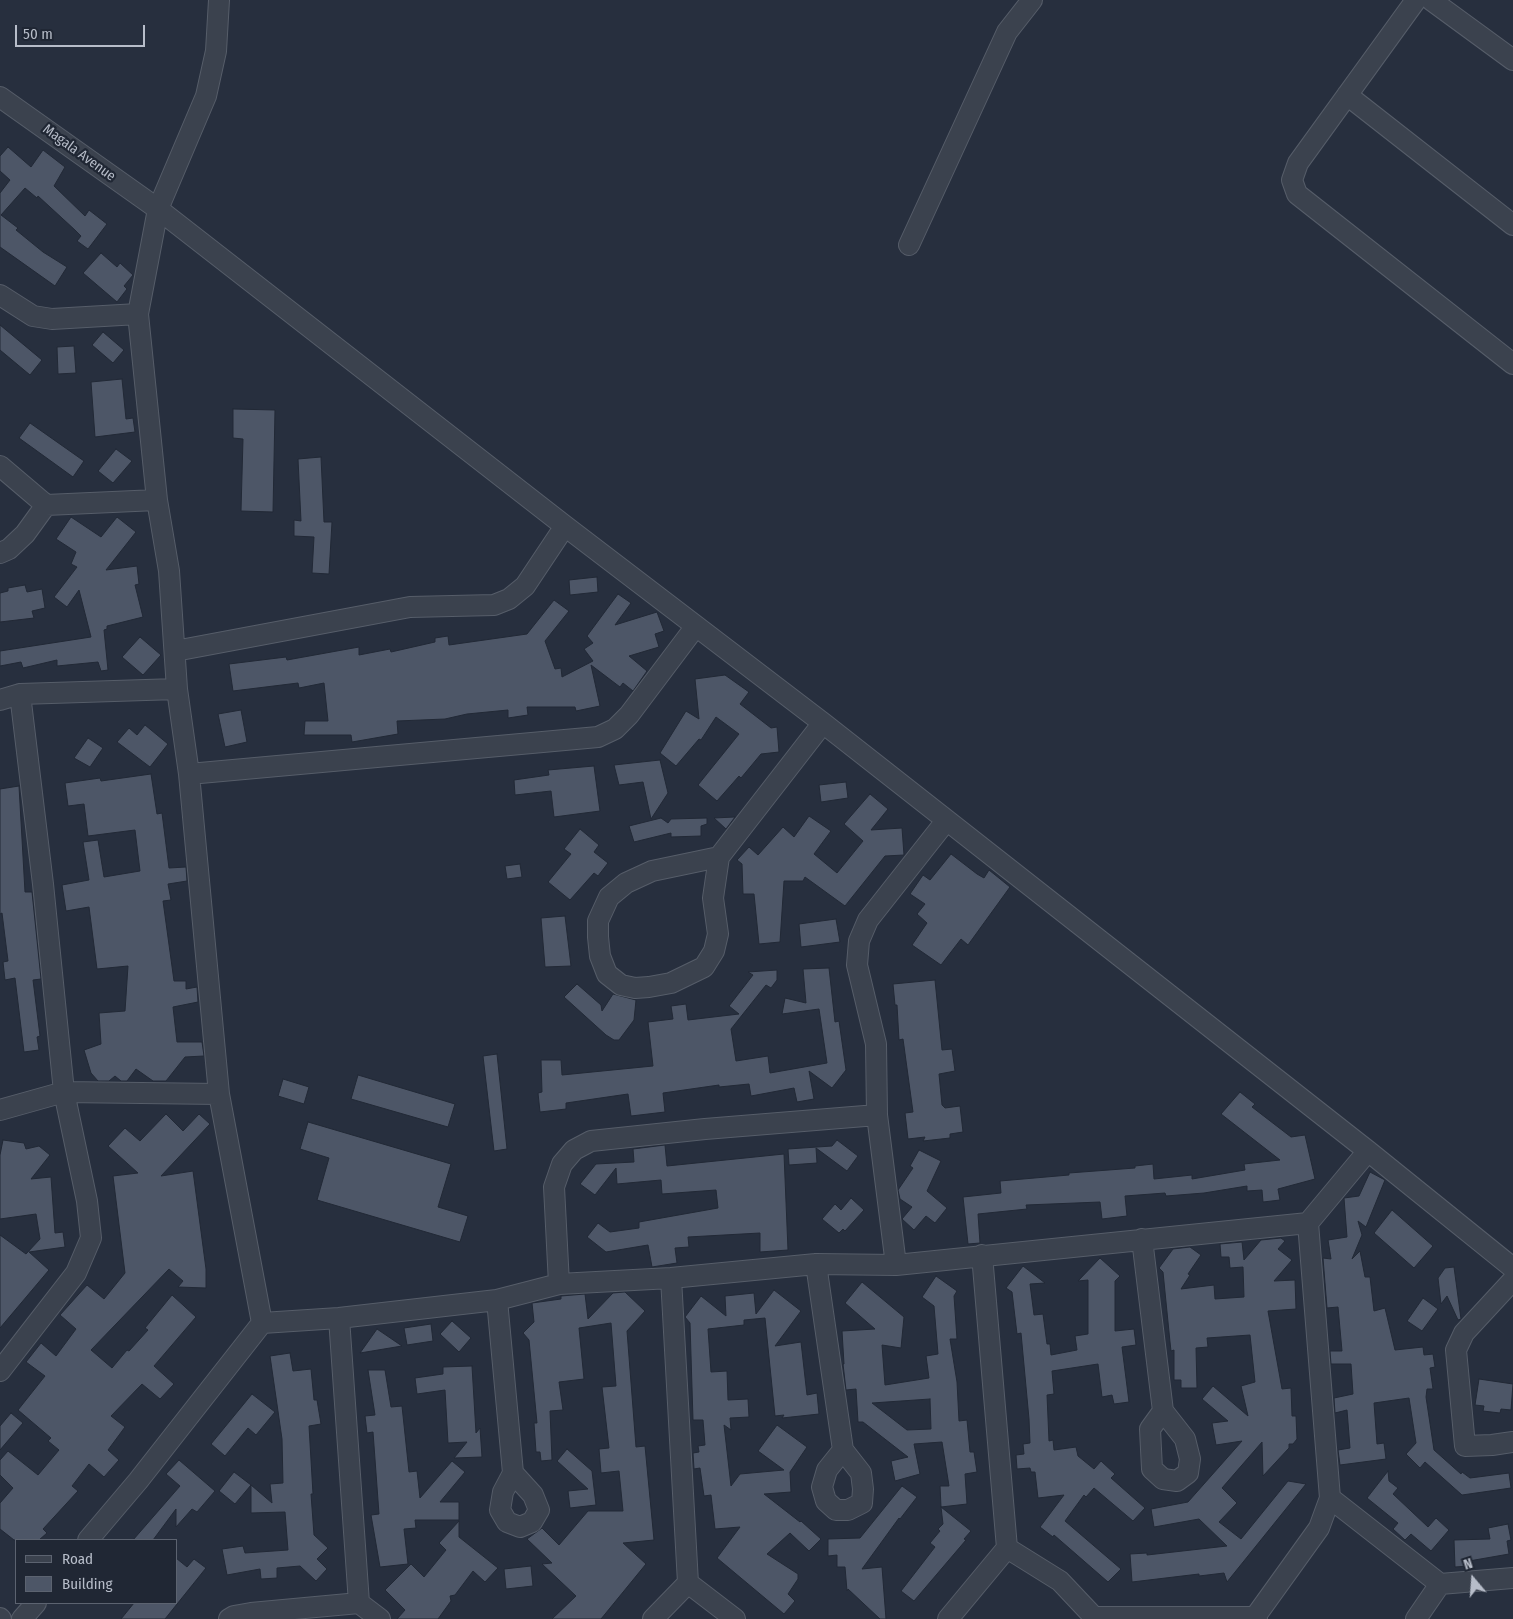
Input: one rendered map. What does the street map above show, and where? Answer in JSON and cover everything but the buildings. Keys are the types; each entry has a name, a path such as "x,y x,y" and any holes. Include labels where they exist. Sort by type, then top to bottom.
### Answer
{"street":[{"path":"89,1539 138,1481 262,1322 219,1094 189,774 177,689 169,571 157,500 138,314 158,209 206,96 216,50 219,0"},
{"path":"909,245 1007,32 1032,0"},
{"path":"1416,0 1298,163 1292,180 1297,194 1513,364"},
{"path":"1431,0 1513,60"},
{"path":"1347,95 1513,225"},
{"name":"Magala Avenue","path":"0,97 158,209 565,526 823,723 1368,1151 1513,1268"},
{"path":"0,295 33,316 52,319 138,314"},
{"path":"0,466 46,506 157,500"},
{"path":"0,553 9,549 25,534 46,506"},
{"path":"175,651 410,607 494,605 509,599 524,586 565,526"},
{"path":"189,774 598,736 615,729 628,715 696,626"},
{"path":"0,700 20,694 177,689"},
{"path":"0,1370 76,1273 91,1238 87,1201 64,1092 44,884 20,694"},
{"path":"719,856 652,871 626,883 609,897 598,921 600,956 607,974 621,985 635,988 649,987 671,983 704,966 714,951 718,934 713,898 719,856 823,723"},
{"path":"896,1266 877,1115 876,1044 857,965 859,941 868,920 946,821"},
{"path":"0,1110 64,1092 219,1094"},
{"path":"559,1284 554,1186 562,1164 574,1150 591,1141 705,1129 877,1115"},
{"path":"1007,1548 1060,1581 1093,1618 1256,1618 1319,1528 1330,1498 1308,1223 1368,1151"},
{"path":"262,1322 339,1318 497,1300 559,1284 671,1278 816,1264 896,1266 982,1255 1308,1223"},
{"path":"1142,1239 1162,1411"},
{"path":"948,1619 1007,1548 982,1255"},
{"path":"816,1264 843,1450"},
{"path":"652,1619 688,1583 671,1278"},
{"path":"1513,1280 1464,1333 1456,1350 1464,1446 1513,1442"},
{"path":"497,1300 512,1473"},
{"path":"339,1318 359,1602"},
{"path":"1330,1498 1440,1584 1513,1578"},
{"path":"688,1583 735,1619"},
{"path":"1416,1619 1440,1584"},
{"path":"229,1619 234,1616 251,1613 359,1602 380,1619"},
{"path":"22,1619 35,1604"}]}
